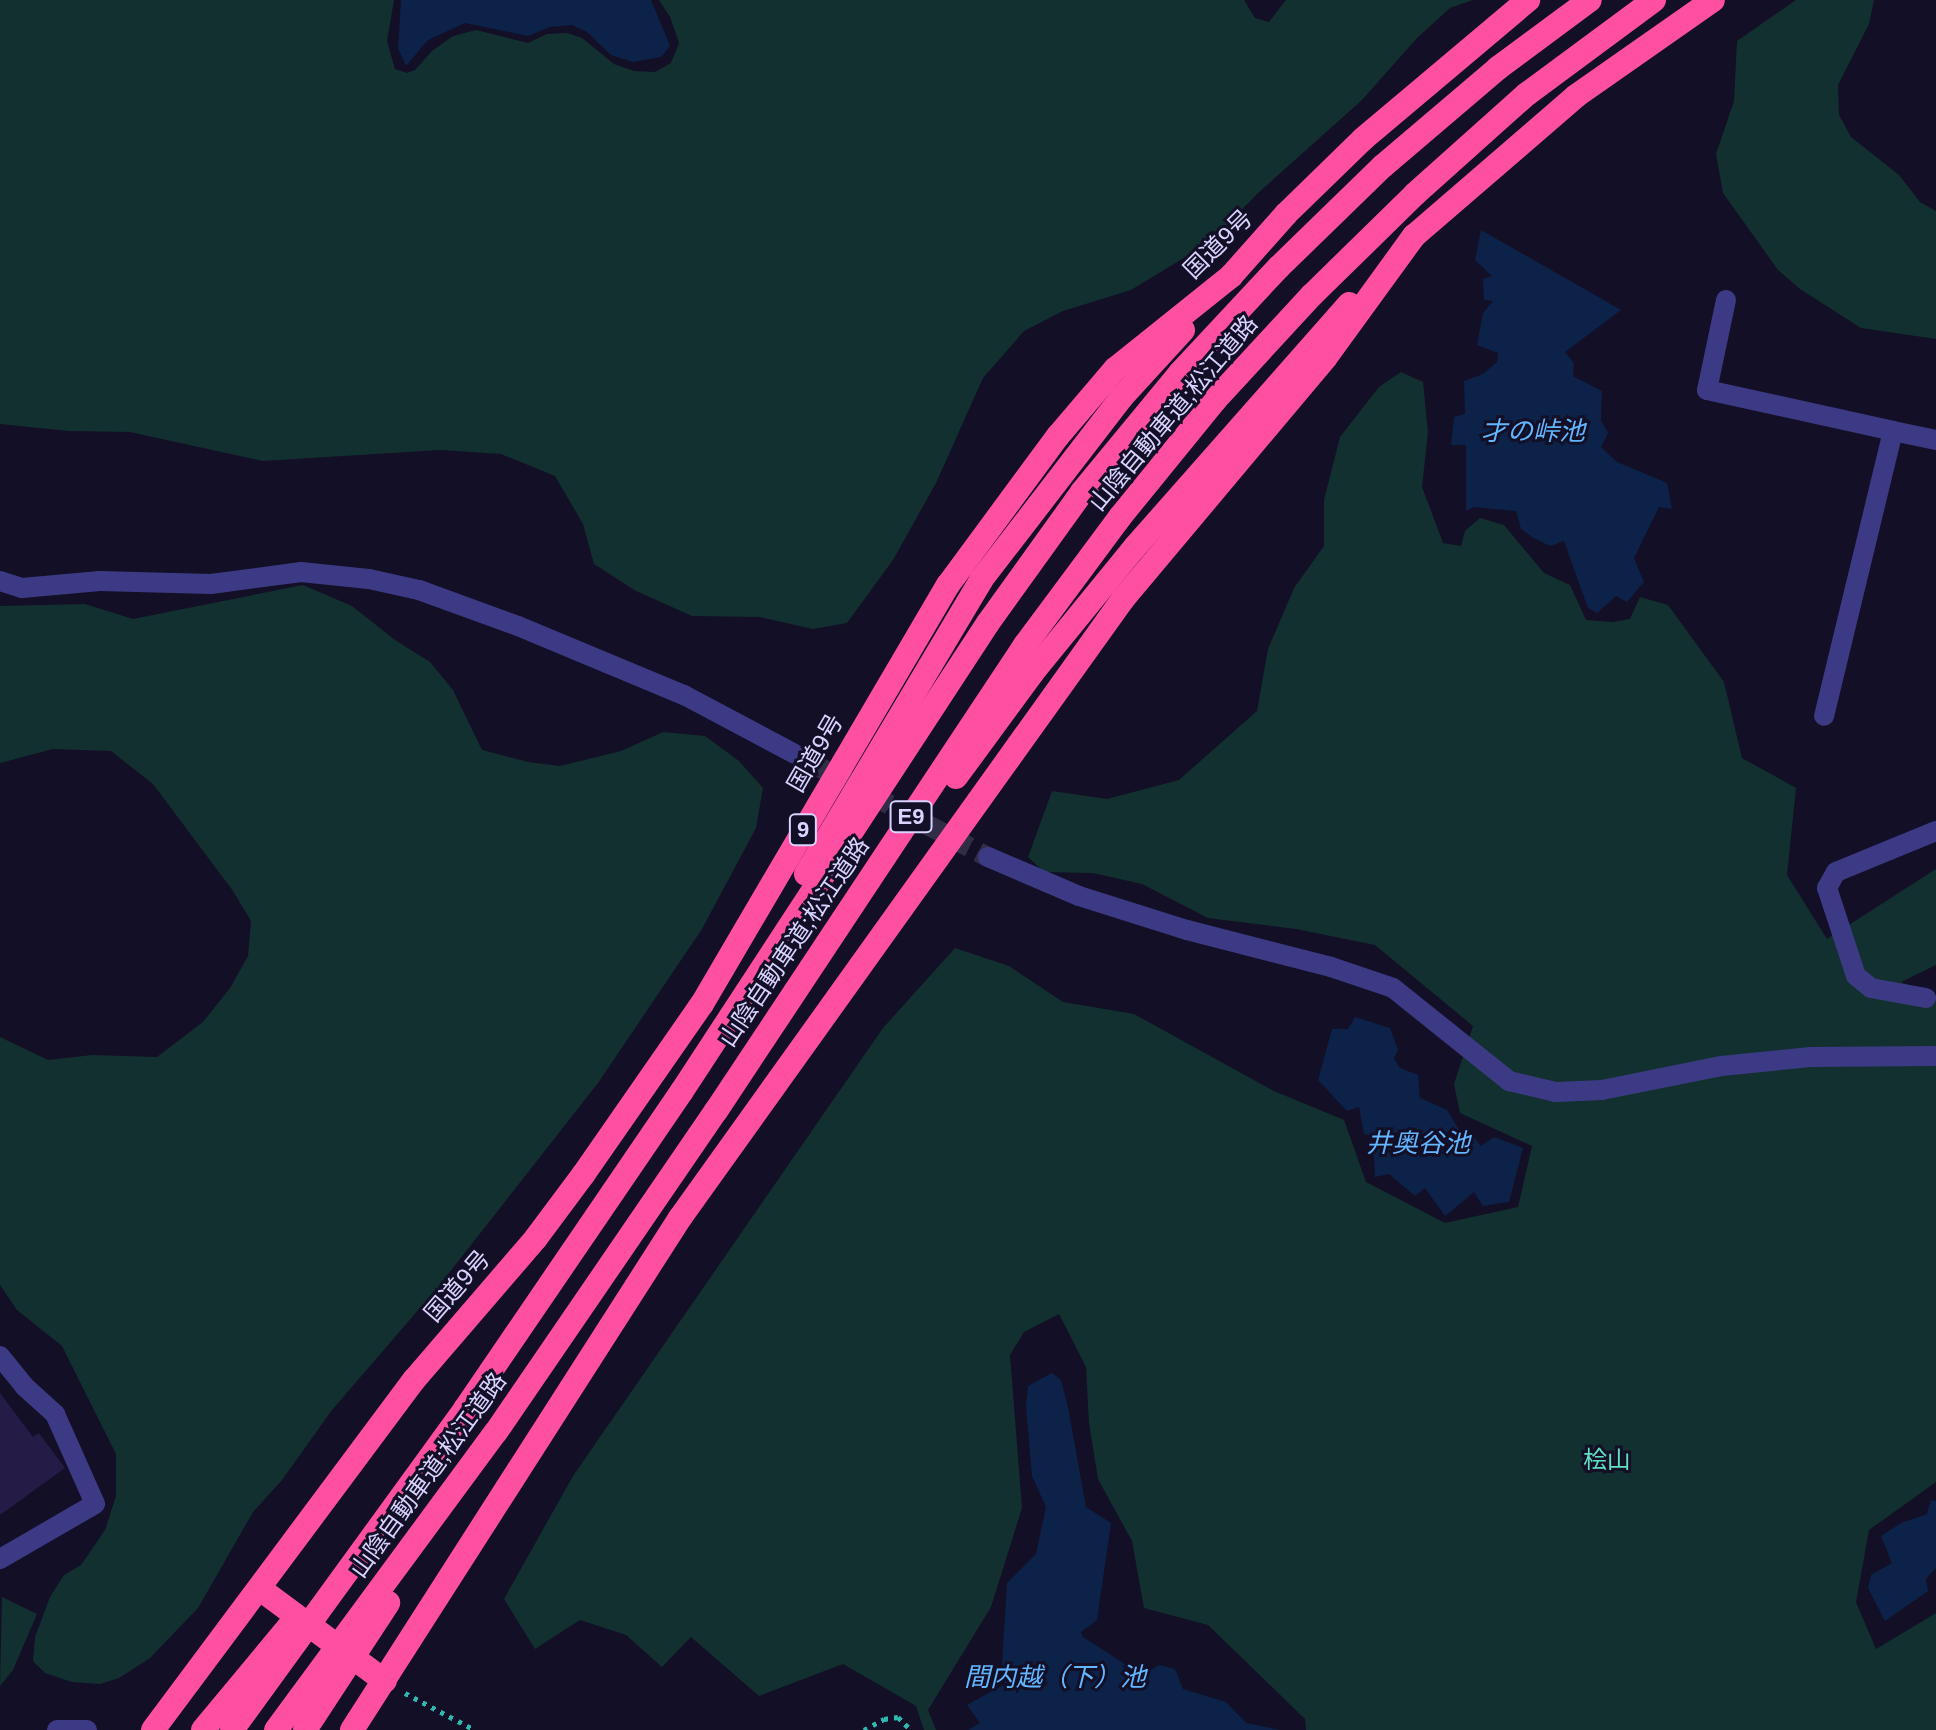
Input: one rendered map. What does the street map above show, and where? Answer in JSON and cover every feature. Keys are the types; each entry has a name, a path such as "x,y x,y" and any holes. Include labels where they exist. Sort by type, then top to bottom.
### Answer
{"highway":[{"name":"国道9号","path":"153,1730 265,1593 414,1380 545,1225 702,1004 948,585 1048,448 1115,369 1231,276 1286,214 1363,139 1528,0"},
{"name":"山陰自動車道;松江道路","path":"232,1730 465,1409 682,1091 988,623 1082,492 1180,373 1279,267 1383,166 1498,68 1590,0"},
{"name":"山陰自動車道;松江道路","path":"276,1730 496,1432 716,1111 1025,645 1120,517 1215,400 1312,295 1415,194 1527,94 1654,0"},
{"path":"716,1111 1033,672 1226,439 1414,236 1576,96 1713,0"},
{"path":"352,1730 380,1677 680,1218 925,872 1123,599 1326,357 1414,236"},
{"path":"682,1091 864,772 981,580 1121,398 1231,276"},
{"path":"203,1730 465,1409"},
{"path":"305,1730 496,1432"},
{"path":"265,1593 380,1677"}],"street":[{"path":"1726,300 1707,390 1936,440"},
{"path":"1824,716 1893,431"},
{"path":"0,581 22,588 100,581 211,584 301,572 382,581 419,590 518,626 684,695 793,753"},
{"path":"1926,998 1871,988 1856,976 1827,888 1836,872 1936,831"},
{"path":"988,857 1079,896 1187,930 1331,967 1393,988 1509,1081 1556,1092 1602,1090 1721,1066 1811,1057 1936,1056"},
{"path":"0,1356 24,1386 55,1414 95,1504 0,1559"},
{"path":"57,1730 87,1730"}],"path":[{"path":"380,1677 429,1708 475,1730"},
{"path":"864,1730 884,1719 898,1717 911,1730"}],"green space":[{"path":"0,0 394,0 387,41 395,69 407,73 415,70 432,51 453,36 476,30 528,43 547,34 567,33 582,38 614,64 634,71 655,72 671,63 679,43 670,17 659,0 1244,0 1255,18 1269,22 1286,0 1473,0 1450,8 1417,38 1362,100 1257,194 1210,242 1131,290 1063,311 1024,331 983,378 936,483 893,560 847,623 813,629 760,617 692,616 636,591 594,564 583,524 555,476 501,454 440,450 263,461 130,432 69,431 0,424"},
{"path":"1796,0 1874,0 1869,24 1838,85 1839,115 1851,137 1899,175 1920,202 1936,211 1936,339 1861,328 1800,289 1778,270 1723,193 1716,154 1734,101 1737,41"},
{"name":"桧山","path":"1401,372 1423,382 1428,432 1422,487 1443,543 1461,546 1465,531 1480,518 1504,525 1544,573 1570,585 1586,620 1612,622 1630,619 1640,597 1668,605 1724,682 1742,758 1796,788 1787,875 1827,939 1936,869 1936,965 1901,982 1936,996 1936,1482 1869,1530 1856,1602 1876,1649 1936,1613 1936,1730 1306,1730 1305,1719 1208,1625 1144,1608 1132,1541 1098,1479 1089,1423 1086,1367 1059,1314 1024,1332 1010,1355 1022,1508 991,1607 928,1710 936,1730 924,1730 916,1706 843,1664 759,1696 691,1637 662,1667 626,1635 580,1620 535,1649 504,1599 573,1476 883,1028 955,948 1009,966 1063,1002 1134,1014 1274,1091 1344,1120 1366,1182 1445,1223 1518,1207 1532,1146 1460,1113 1454,1084 1473,1026 1375,945 1296,929 1208,918 1142,884 1093,873 1044,872 1028,857 1052,791 1107,799 1179,780 1257,711 1268,649 1294,588 1324,546 1324,500 1340,437 1379,387"},
{"path":"303,585 352,606 395,640 430,662 453,690 482,750 528,762 560,766 621,751 663,732 705,736 739,761 763,788 756,828 702,929 598,1083 438,1287 332,1410 282,1480 253,1512 198,1608 150,1658 119,1678 100,1684 72,1682 45,1673 33,1661 35,1637 50,1597 64,1575 81,1565 105,1530 116,1496 116,1454 62,1346 17,1310 0,1285 0,1037 48,1060 92,1055 157,1057 203,1022 230,988 248,956 251,921 233,891 153,784 111,751 53,749 0,763 0,606 85,604 133,619"},
{"path":"2,1597 37,1614 13,1670 0,1686"}],"water":[{"path":"401,0 651,0 670,46 661,57 633,62 611,55 587,32 572,25 550,27 528,36 465,23 428,40 406,66 398,48"},
{"name":"才の峠池","path":"1481,230 1621,310 1565,352 1574,363 1573,376 1602,391 1601,420 1608,433 1601,447 1617,462 1667,483 1672,509 1659,507 1634,558 1644,582 1627,602 1616,596 1597,613 1588,608 1564,541 1550,546 1532,537 1521,529 1516,511 1474,507 1466,511 1466,445 1451,445 1454,417 1465,414 1464,381 1483,374 1497,362 1498,353 1477,345 1483,313 1493,301 1484,300 1483,279 1492,276 1475,260"},
{"name":"井奥谷池","path":"1355,1017 1390,1028 1398,1050 1394,1058 1400,1068 1418,1075 1420,1098 1447,1110 1461,1133 1474,1137 1481,1146 1494,1137 1523,1148 1509,1202 1483,1206 1474,1192 1445,1216 1425,1188 1415,1196 1389,1174 1375,1177 1373,1136 1364,1134 1359,1107 1347,1111 1318,1080 1332,1029 1348,1029"},
{"name":"間内越（下）池","path":"1052,1373 1061,1380 1068,1407 1086,1507 1111,1523 1097,1620 1081,1632 1083,1637 1142,1675 1159,1665 1175,1669 1183,1689 1226,1702 1246,1723 1280,1730 968,1730 980,1723 967,1705 1005,1684 1002,1664 1007,1583 1036,1554 1046,1507 1032,1476 1026,1407 1028,1386"},
{"path":"1931,1500 1936,1501 1936,1568 1926,1579 1928,1591 1885,1621 1868,1588 1871,1575 1892,1563 1881,1536 1901,1523 1927,1514"}],"building":[{"path":"0,1393 33,1437 39,1433 65,1468 0,1515"}],"tunnel":[{"path":"793,753 988,857"}]}
